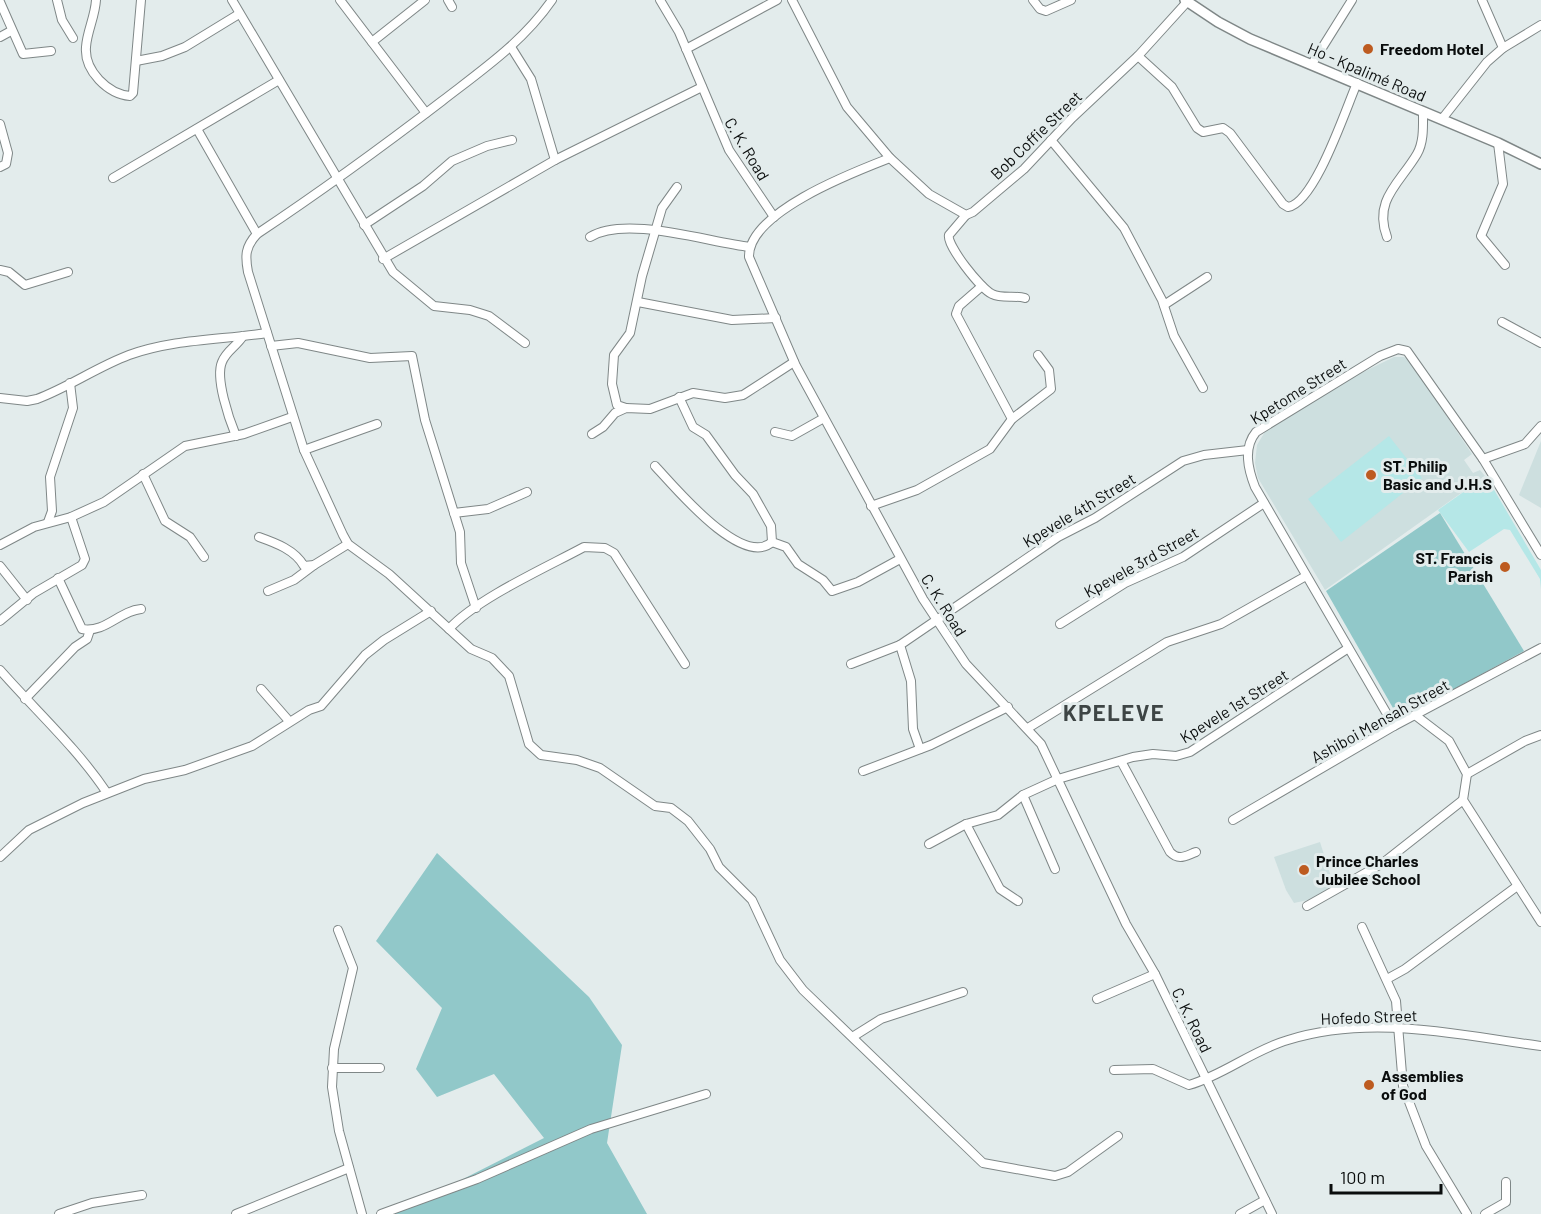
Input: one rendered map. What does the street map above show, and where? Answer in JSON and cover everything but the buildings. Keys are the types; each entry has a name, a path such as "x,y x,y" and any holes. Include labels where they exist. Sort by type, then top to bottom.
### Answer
{"main road":[{"name":"Ho - Kpalimé Road","path":"1186,1 1250,39 1498,143 1541,164"}],"street":[{"path":"57,0 62,20 73,38"},
{"path":"96,0 85,49 89,63 97,77 116,94 130,96 134,93 141,0"},
{"path":"232,0 383,259 402,280 434,306 470,310 489,316 525,343"},
{"path":"340,0 426,113"},
{"path":"372,42 425,0"},
{"path":"552,0 512,47 338,180 258,234 249,243 246,261 292,417 304,450 348,544 389,574 471,649 492,658 509,676 529,744 541,755 577,760 600,768 655,806 671,808 688,821 710,849 719,867 752,900 780,960 790,974 982,1162 1055,1176 1068,1172 1118,1136"},
{"name":"C. K. Road","path":"660,0 686,49 729,150 774,218"},
{"path":"686,49 777,0"},
{"path":"792,0 847,107 890,158 929,194 966,215"},
{"path":"1034,0 1040,9 1046,11 1071,0"},
{"path":"1312,64 1352,0"},
{"path":"1482,0 1503,48"},
{"name":"Bob Coffie Street","path":"982,286 947,239 966,215 974,212 1024,169 1138,56 1186,1"},
{"path":"0,2 23,54 51,51"},
{"path":"136,62 162,56 185,47 239,14"},
{"path":"1442,119 1483,65 1503,48 1541,25"},
{"path":"0,37 11,31"},
{"path":"512,47 531,79 555,160"},
{"path":"1138,56 1172,87 1197,128 1203,132 1223,128 1230,133 1283,204 1288,207 1297,203 1314,182 1357,83"},
{"path":"112,178 279,80"},
{"path":"383,259 555,160 702,87"},
{"path":"1387,237 1381,220 1382,212 1396,184 1418,153 1423,133 1423,112"},
{"path":"0,124 8,156 6,164 0,167"},
{"path":"197,129 258,234"},
{"path":"364,225 423,186 457,158 487,146 512,140"},
{"path":"1051,140 1124,228 1164,305 1174,336 1203,388"},
{"path":"1498,143 1503,184 1481,236 1505,265"},
{"path":"590,237 607,229 657,231 750,247 760,230 799,200 890,158"},
{"path":"677,187 663,205 642,276 630,333 614,355 613,396 617,405 626,408 650,409 693,393 725,398 743,395 794,362"},
{"name":"C. K. Road","path":"750,247 750,262 794,362 900,559 936,620 966,664 1041,744 1126,924 1155,974 1272,1214"},
{"path":"0,270 9,272 25,285 68,272"},
{"path":"1164,305 1207,277"},
{"path":"1012,419 956,314 959,306 982,286 994,295 1025,298"},
{"path":"638,302 732,320 776,318"},
{"path":"1502,322 1541,343"},
{"path":"0,398 37,399 129,355 155,347 194,340 267,333"},
{"path":"236,436 230,420 219,369 225,355 243,336"},
{"path":"270,345 298,344 370,358 412,356 425,420 460,532 459,555 476,608"},
{"name":"Kpetome Street","path":"1394,726 1347,649 1264,503 1248,469 1251,437 1262,427 1380,356 1398,349 1411,355 1444,407 1483,459"},
{"path":"871,506 917,490 990,449 1012,419 1051,389 1049,370 1038,355"},
{"path":"48,522 52,512 50,477 73,408 70,383"},
{"path":"679,397 693,427 706,435 735,475 753,494 771,526 772,542"},
{"path":"592,434 603,427 615,413 626,408"},
{"path":"0,545 48,522 71,517 104,502 185,446 236,436 292,417"},
{"path":"775,432 792,436 824,418"},
{"path":"304,450 377,424"},
{"path":"1541,426 1525,444 1483,459 1541,555"},
{"name":"Kpevele 4th Street","path":"851,664 900,645 1058,537 1095,518 1183,461 1204,455 1248,450"},
{"path":"655,466 708,522 758,548 765,548 772,542"},
{"path":"143,474 165,521 190,537 204,557"},
{"path":"454,513 488,509 527,492"},
{"name":"Kpevele 3rd Street","path":"1060,624 1125,583 1183,557 1264,503"},
{"path":"0,621 58,578 74,571 86,559 71,517"},
{"path":"259,537 272,541 299,557 304,566 314,565"},
{"path":"772,542 786,547 798,564 823,580 833,592 858,582 900,559"},
{"path":"268,591 300,576 348,544"},
{"path":"449,629 458,618 584,547 605,548 614,553 685,664"},
{"path":"0,566 27,600"},
{"path":"1028,728 1167,642 1221,624 1306,576"},
{"path":"58,578 80,627 90,630 103,628 134,610 141,609"},
{"path":"1,856 29,830 107,793 144,779 185,770 252,746 290,721 321,706 365,655 384,640 431,611"},
{"path":"25,699 75,647 87,639 90,630"},
{"path":"900,645 911,681 913,729 921,749"},
{"name":"Ashiboi Mensah Street","path":"1233,820 1394,726 1541,648"},
{"name":"Kpevele 1st Street","path":"929,844 966,824 998,815 1023,795 1058,779 1153,754 1176,756 1190,752 1347,649"},
{"path":"0,670 77,752 107,793"},
{"path":"261,689 290,721"},
{"path":"863,771 921,749 1008,707"},
{"path":"1415,715 1449,741 1467,774 1463,800 1541,922"},
{"path":"1467,774 1525,741 1541,735"},
{"path":"1121,761 1170,852 1182,858 1196,852"},
{"path":"1023,795 1055,869"},
{"path":"1307,906 1383,863 1463,800"},
{"path":"966,824 1000,889 1018,901"},
{"path":"1387,979 1405,969 1516,886"},
{"path":"1362,927 1396,1001 1402,1086 1426,1146 1467,1214"},
{"path":"338,930 353,968 332,1068 335,1111 362,1214"},
{"path":"1097,999 1155,974"},
{"path":"854,1036 881,1019 963,992"},
{"name":"Hofedo Street","path":"1207,1080 1284,1041 1311,1033 1398,1027 1541,1046"},
{"path":"332,1068 380,1068"},
{"path":"1114,1070 1153,1069 1189,1085 1207,1080"},
{"path":"381,1214 477,1179 591,1129 706,1094"},
{"path":"236,1214 349,1168"},
{"path":"1485,1214 1506,1202 1506,1182"},
{"path":"59,1214 92,1203 142,1195"},
{"path":"1240,1214 1265,1200"}],"shaded area":[{"name":"ST. Philip Basic and J.H.S","path":"1394,357 1404,357 1411,363 1472,454 1464,460 1473,473 1480,470 1485,476 1325,590 1258,478 1255,463 1257,445 1266,430 1351,378"},
{"path":"1389,436 1422,478 1341,542 1308,499"},
{"path":"1541,441 1541,508 1519,495"},
{"path":"1486,476 1541,570 1541,589 1540,579 1510,530 1504,529 1469,552 1438,510"},
{"path":"1440,513 1524,651 1410,713 1393,708 1326,591"},
{"name":"Prince Charles Jubilee School","path":"1320,842 1334,886 1308,900 1294,903 1286,890 1274,857"},
{"path":"437,853 589,997 622,1045 607,1143 647,1214 394,1214 544,1138 494,1074 437,1097 416,1069 442,1008 376,941"}],"place":[{"name":"Freedom Hotel","path":"1368,49"},
{"name":"ST. Philip Basic and J.H.S","path":"1371,475"},
{"name":"ST. Francis Parish","path":"1505,567"},
{"name":"Prince Charles Jubilee School","path":"1304,870"},
{"name":"Assemblies of God","path":"1369,1085"}],"district":[{"name":"KPELEVE","path":"1114,713"}]}
